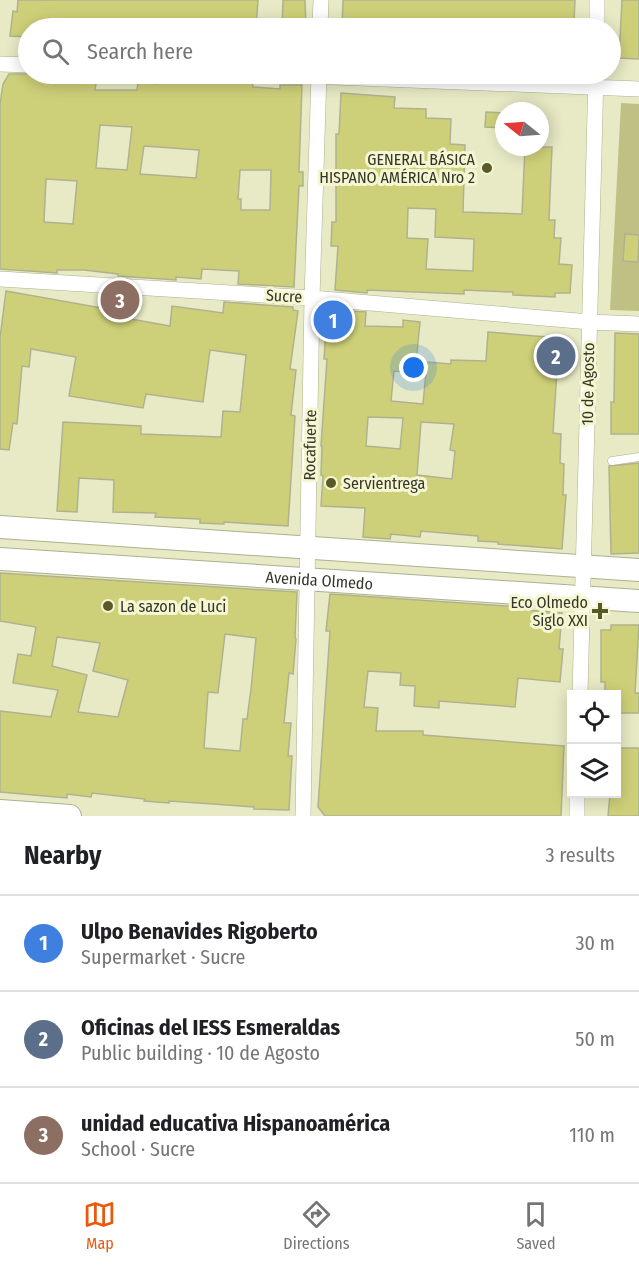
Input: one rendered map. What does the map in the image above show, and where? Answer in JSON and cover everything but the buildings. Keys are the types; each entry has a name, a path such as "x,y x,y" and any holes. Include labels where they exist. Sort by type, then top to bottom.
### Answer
{"street":[{"path":"320,18 321,0"},
{"path":"597,0 597,18"},
{"path":"0,64 18,65"},
{"name":"Rocafuerte","path":"303,816 312,298 319,84"},
{"name":"10 de Agosto","path":"580,690 596,84"},
{"path":"615,84 639,89"},
{"name":"Sucre","path":"0,279 312,298 590,322 639,324"},
{"name":"Avenida Olmedo","path":"0,527 639,570"},
{"name":"Avenida Olmedo","path":"0,559 639,601"},
{"path":"577,798 577,816"},
{"path":"0,811 70,816"}],"lane":[{"path":"612,460 639,457"}],"green space":[{"path":"621,103 639,104 639,311 610,310"}],"place":[{"name":"GENERAL BÁSICA HISPANO AMÉRICA Nro 2","path":"487,168"},
{"name":"unidad educativa Hispanoamérica","path":"120,300"},
{"name":"Ulpo Benavides Rigoberto","path":"333,320"},
{"name":"Oficinas del IESS Esmeraldas","path":"556,356"},
{"name":"Servientrega","path":"331,483"},
{"name":"La sazon de Luci","path":"108,606"},
{"name":"Eco Olmedo Siglo XXI","path":"600,611"}]}
